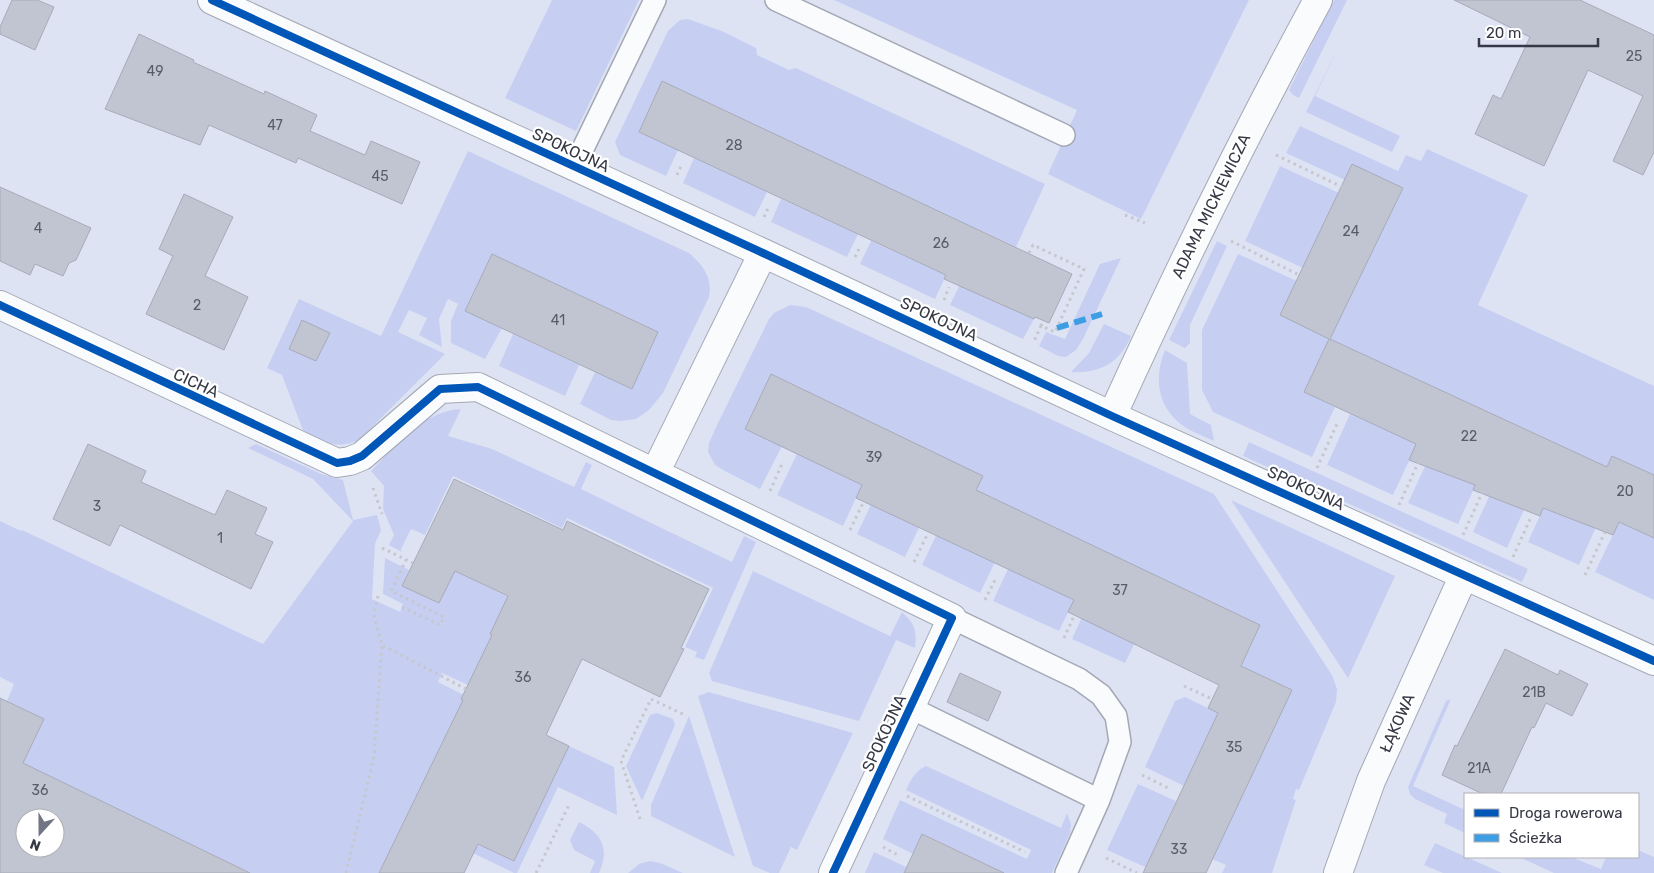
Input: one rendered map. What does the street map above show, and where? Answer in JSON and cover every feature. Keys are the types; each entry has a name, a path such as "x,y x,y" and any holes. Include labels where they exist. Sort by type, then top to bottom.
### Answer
{"street":[{"name":"SPOKOJNA","path":"212,0 763,253 1112,416 1654,661"},
{"name":"ADAMA MICKIEWICZA","path":"1112,416 1243,140 1318,0"},
{"path":"763,253 655,474 952,618"},
{"name":"CICHA","path":"0,305 337,463 350,462 362,456 440,389 478,387 655,474"},
{"name":"ŁĄKOWA","path":"1338,873 1371,781 1464,575"},
{"name":"SPOKOJNA","path":"833,873 952,618"}],"lane":[{"path":"574,167 655,0"},
{"path":"776,0 1064,135"},
{"path":"952,618 1079,679 1101,694 1116,716 1120,742 1099,800 1066,873"},
{"path":"911,708 1099,800"}],"path":[{"path":"1243,140 1342,186"},
{"path":"1125,215 1145,223"},
{"path":"1201,226 1299,275"},
{"path":"1029,253 1033,245 1084,269 1055,332 1041,326"},
{"path":"1030,349 1043,321"},
{"path":"1317,468 1337,424"},
{"path":"1399,505 1418,463"},
{"path":"766,499 782,464"},
{"path":"1463,535 1482,493"},
{"path":"847,537 864,501"},
{"path":"1513,557 1531,516"},
{"path":"1585,575 1605,532"},
{"path":"911,568 928,533"},
{"path":"382,548 413,563"},
{"path":"402,608 440,626 444,616 390,591 406,560"},
{"path":"984,603 996,578"},
{"path":"346,873 374,758 382,645 374,614 378,596"},
{"path":"1063,639 1074,616"},
{"path":"382,645 466,689"},
{"path":"1184,686 1212,699"},
{"path":"640,819 621,760 651,699 685,715"},
{"path":"1134,771 1168,788"},
{"path":"903,794 1025,852"},
{"path":"536,873 569,805"},
{"path":"882,847 898,854"},
{"path":"1103,857 1137,873"}],"shaded area":[{"path":"552,0 639,0 576,131 505,98"},
{"path":"834,0 1249,0 1141,219 1048,174 1077,110"},
{"path":"1334,0 1347,0 1299,98 1289,90"},
{"path":"688,19 724,32 756,48 757,55 789,70 796,68 1045,184 1016,247 663,82 639,132 678,150 666,176 620,155 615,142 668,31 680,20"},
{"path":"1342,41 1315,96 1400,136 1392,152 1306,112"},
{"path":"1300,126 1398,171 1406,155 1421,161 1427,149 1528,195 1478,305 1654,386 1654,475 1612,456 1607,467 1330,339 1403,188 1345,180 1286,153"},
{"path":"468,151 689,253 699,262 706,272 710,284 709,297 663,393 649,410 636,419 611,420 580,404 595,372 632,389 658,332 492,254 465,311 502,328 485,359 451,343 451,321 458,304 448,299 439,319 442,347 419,335 427,318 409,310 398,332 445,354 359,440 337,445 324,442 304,433 282,375 267,368 299,299 381,336"},
{"path":"694,158 767,192 755,217 683,183"},
{"path":"1280,166 1339,193 1303,268 1245,241"},
{"path":"781,199 858,234 847,257 771,222"},
{"path":"871,241 946,275 935,299 860,264"},
{"path":"1217,241 1227,246 1190,325 1190,343 1185,348 1169,340"},
{"path":"1238,254 1297,281 1329,339 1304,392 1335,407 1312,457 1213,412 1202,390 1202,330"},
{"path":"1121,258 1076,350 1066,357 1058,356 1039,346 1046,332 1065,339 1100,264"},
{"path":"961,282 1034,319 1023,339 950,305"},
{"path":"790,305 806,307 1214,494 1332,675 1337,689 1336,702 1299,790 1296,789 1293,799 1296,800 1272,873 1222,873 1226,865 1212,859 1292,690 1241,666 976,490 982,476 771,374 745,429 782,446 760,489 715,465 708,452 709,443 717,425 769,319 774,313"},
{"path":"1104,324 1131,336 1121,353 1115,360 1099,369 1071,372 1089,353"},
{"path":"513,334 579,365 565,396 499,366"},
{"path":"1165,350 1187,363 1190,414 1211,425 1214,441 1184,427 1169,413 1164,404 1159,387 1159,378"},
{"path":"461,409 448,436 492,449 574,487 586,462 592,465 581,489 732,562 744,536 756,542 704,660 695,657 697,652 685,647 713,588 567,518 562,528 453,476 425,535 411,529 401,549 402,552 389,545 394,535 383,509 384,486 371,471 401,440 422,423 447,411"},
{"path":"1350,414 1417,444 1393,495 1327,465"},
{"path":"1249,442 1528,569 1522,582 1243,456"},
{"path":"256,444 321,474 343,480 353,520 377,515 381,530 375,544 372,599 400,612 403,604 383,594 385,558 409,570 402,586 438,603 455,571 527,606 490,634 492,635 468,685 442,673 438,682 464,695 461,699 463,700 379,873 250,873 23,763 44,719 7,701 14,684 0,677 0,521 263,644 353,521 313,479 248,448"},
{"path":"1432,451 1481,473 1458,524 1408,503"},
{"path":"797,454 862,485 843,526 777,495"},
{"path":"1496,481 1530,496 1507,548 1473,532"},
{"path":"877,492 925,515 905,557 857,534"},
{"path":"1231,500 1395,576 1348,678"},
{"path":"1545,504 1602,514 1579,565 1528,542"},
{"path":"1619,522 1654,538 1654,600 1595,572"},
{"path":"941,525 995,562 980,593 922,565"},
{"path":"1008,569 1074,600 1059,631 993,601"},
{"path":"753,571 890,636 902,612 910,620 916,636 915,648 896,640 859,721 712,681 709,673"},
{"path":"1087,606 1140,632 1125,663 1072,639"},
{"path":"709,692 853,733 797,850 791,847 779,873 770,873 753,866 698,696"},
{"path":"1185,697 1218,713 1184,786 1145,767 1175,701"},
{"path":"1451,699 1413,786 1464,810 1464,833 1444,823 1447,814 1415,799 1410,794 1408,787 1446,701"},
{"path":"657,713 673,719 675,725 642,801 626,766 650,715"},
{"path":"689,716 735,857 651,816 651,805"},
{"path":"569,746 614,767 617,815 558,787 517,873 473,853 478,844 514,861"},
{"path":"926,766 1061,828 1067,813 1071,824 1070,833 1052,873 968,873 975,859 923,834 913,854 883,839 900,800 1027,859 1031,850 906,790 919,770"},
{"path":"1138,784 1176,801 1161,834 1171,839 1156,872 1107,850"},
{"path":"579,822 593,831 602,843 604,856 599,873 590,873 595,861 574,850 570,840"},
{"path":"1435,843 1464,856 1464,858 1468,858 1502,873 1443,873 1424,865"},
{"path":"1639,850 1654,857 1654,873 1554,873 1521,858 1574,858 1601,869 1606,858 1639,858"},
{"path":"874,852 906,867 904,873 865,873"},
{"path":"650,861 660,863 683,873 628,873 639,864"}],"building":[{"path":"12,0 37,0 54,7 35,50 0,34 0,27"},
{"path":"1454,0 1580,0 1654,35 1654,152 1643,175 1613,161 1643,96 1588,70 1544,166 1475,134 1493,95 1501,99 1530,37"},
{"path":"139,34 194,60 193,62 264,94 265,91 317,115 310,131 365,155 371,141 420,162 402,204 298,158 296,163 209,125 200,145 105,109"},
{"path":"662,81 1072,274 1049,323 1035,317 1034,319 944,279 946,275 639,132"},
{"path":"1352,164 1403,188 1330,339 1607,467 1612,456 1654,475 1654,538 1619,522 1613,535 1543,508 1540,516 1473,490 1475,485 1409,460 1416,444 1304,392 1329,339 1280,315"},
{"path":"0,187 91,228 76,260 69,263 63,276 35,264 30,275 0,261"},
{"path":"184,194 233,217 205,276 248,297 224,350 146,314 173,256 159,249"},
{"path":"492,254 658,332 632,389 465,311"},
{"path":"302,320 330,333 316,361 289,349"},
{"path":"771,374 983,476 976,490 1260,625 1241,666 1292,690 1206,873 1143,873 1218,713 1208,708 1219,685 1068,612 1074,600 856,498 862,485 745,429"},
{"path":"88,444 146,471 141,482 215,515 227,490 267,508 255,534 273,542 251,589 120,525 110,546 53,519"},
{"path":"454,479 563,530 567,521 709,589 681,648 684,649 660,697 582,659 546,735 569,746 514,861 478,844 464,873 379,873 463,700 461,699 492,635 490,634 508,596 455,571 439,603 402,586"},
{"path":"1505,649 1558,675 1560,670 1588,684 1572,716 1546,703 1534,728 1532,727 1501,793 1481,793 1442,775 1455,745 1457,746"},
{"path":"960,673 1001,692 988,721 947,702"},
{"path":"0,698 44,719 23,763 250,873 0,873"},
{"path":"922,834 1004,873 904,873"}],"marked path":[{"path":"1057,328 1102,314"}],"cycle path":[{"path":"212,0 763,253 1112,416 1654,661"},
{"path":"0,305 337,463 350,461 362,456 440,389 478,387 952,618 833,873"}]}
